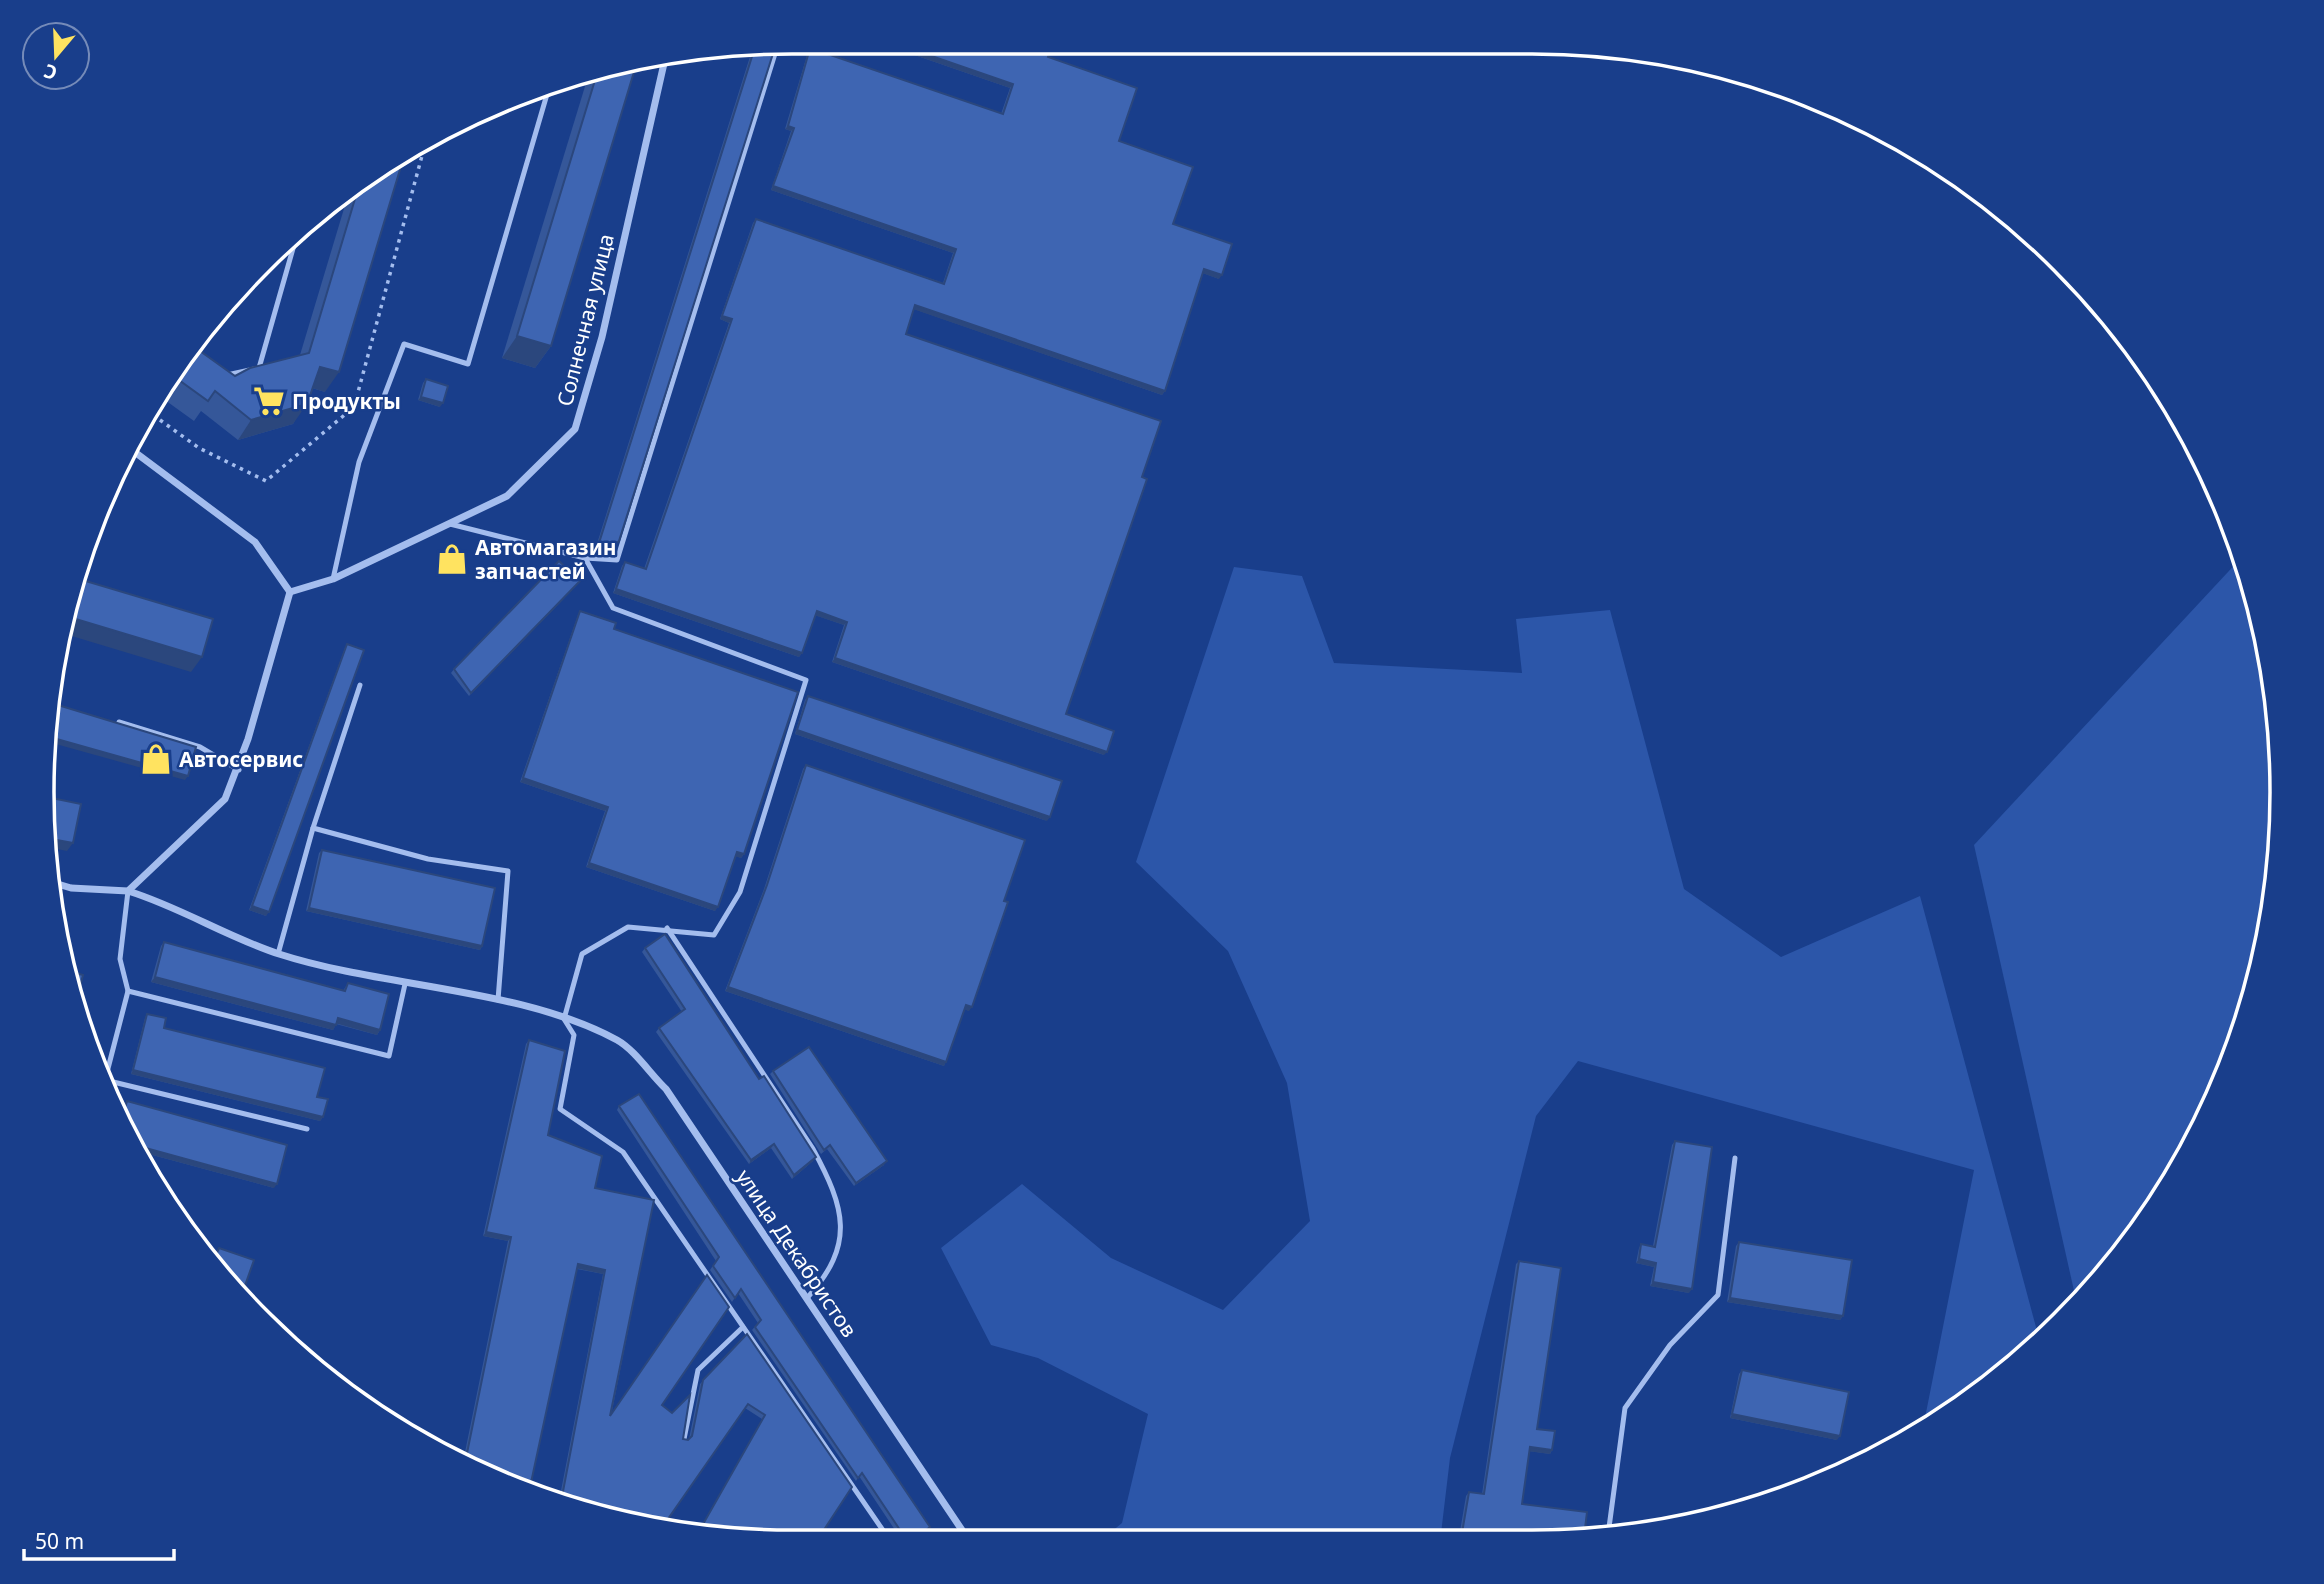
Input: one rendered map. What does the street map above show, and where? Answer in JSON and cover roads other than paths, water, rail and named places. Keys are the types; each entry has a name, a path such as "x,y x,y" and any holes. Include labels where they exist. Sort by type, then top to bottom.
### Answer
{"street":[{"name":"Солнечная улица","path":"289,592 333,579 507,496 575,429 602,337 663,66"},
{"path":"61,885 128,891 207,820 225,799 239,770 289,592 255,542 136,454"},
{"name":"улица Декабристов","path":"128,891 161,901 278,954 405,984 498,1000 564,1018 619,1041 666,1089 962,1530"}],"lane":[{"path":"450,524 586,558 617,560 775,55"},
{"path":"333,579 359,462 404,344 468,364 546,96"},
{"path":"217,369 226,375 259,368 293,249"},
{"path":"586,558 613,608 806,680 740,892 714,934 698,935 667,928 628,927 582,954 564,1018 574,1035 560,1109 623,1152 883,1530"},
{"path":"278,954 313,828 360,685"},
{"path":"119,722 200,747 239,770"},
{"path":"313,828 428,859 508,871 498,1000"},
{"path":"108,1069 128,991 120,959 128,891"},
{"path":"667,928 813,1149 833,1189 840,1209 842,1241 828,1276 807,1298"},
{"path":"128,991 389,1056 405,984"},
{"path":"114,1082 307,1129"},
{"path":"1609,1525 1626,1408 1670,1345 1718,1295 1735,1158"},
{"path":"684,1439 698,1370 743,1328"}],"place":[{"name":"Продукты","path":"269,401"},
{"name":"Автомагазин запчастей","path":"452,559"},
{"name":"Автосервис","path":"156,759"}]}
